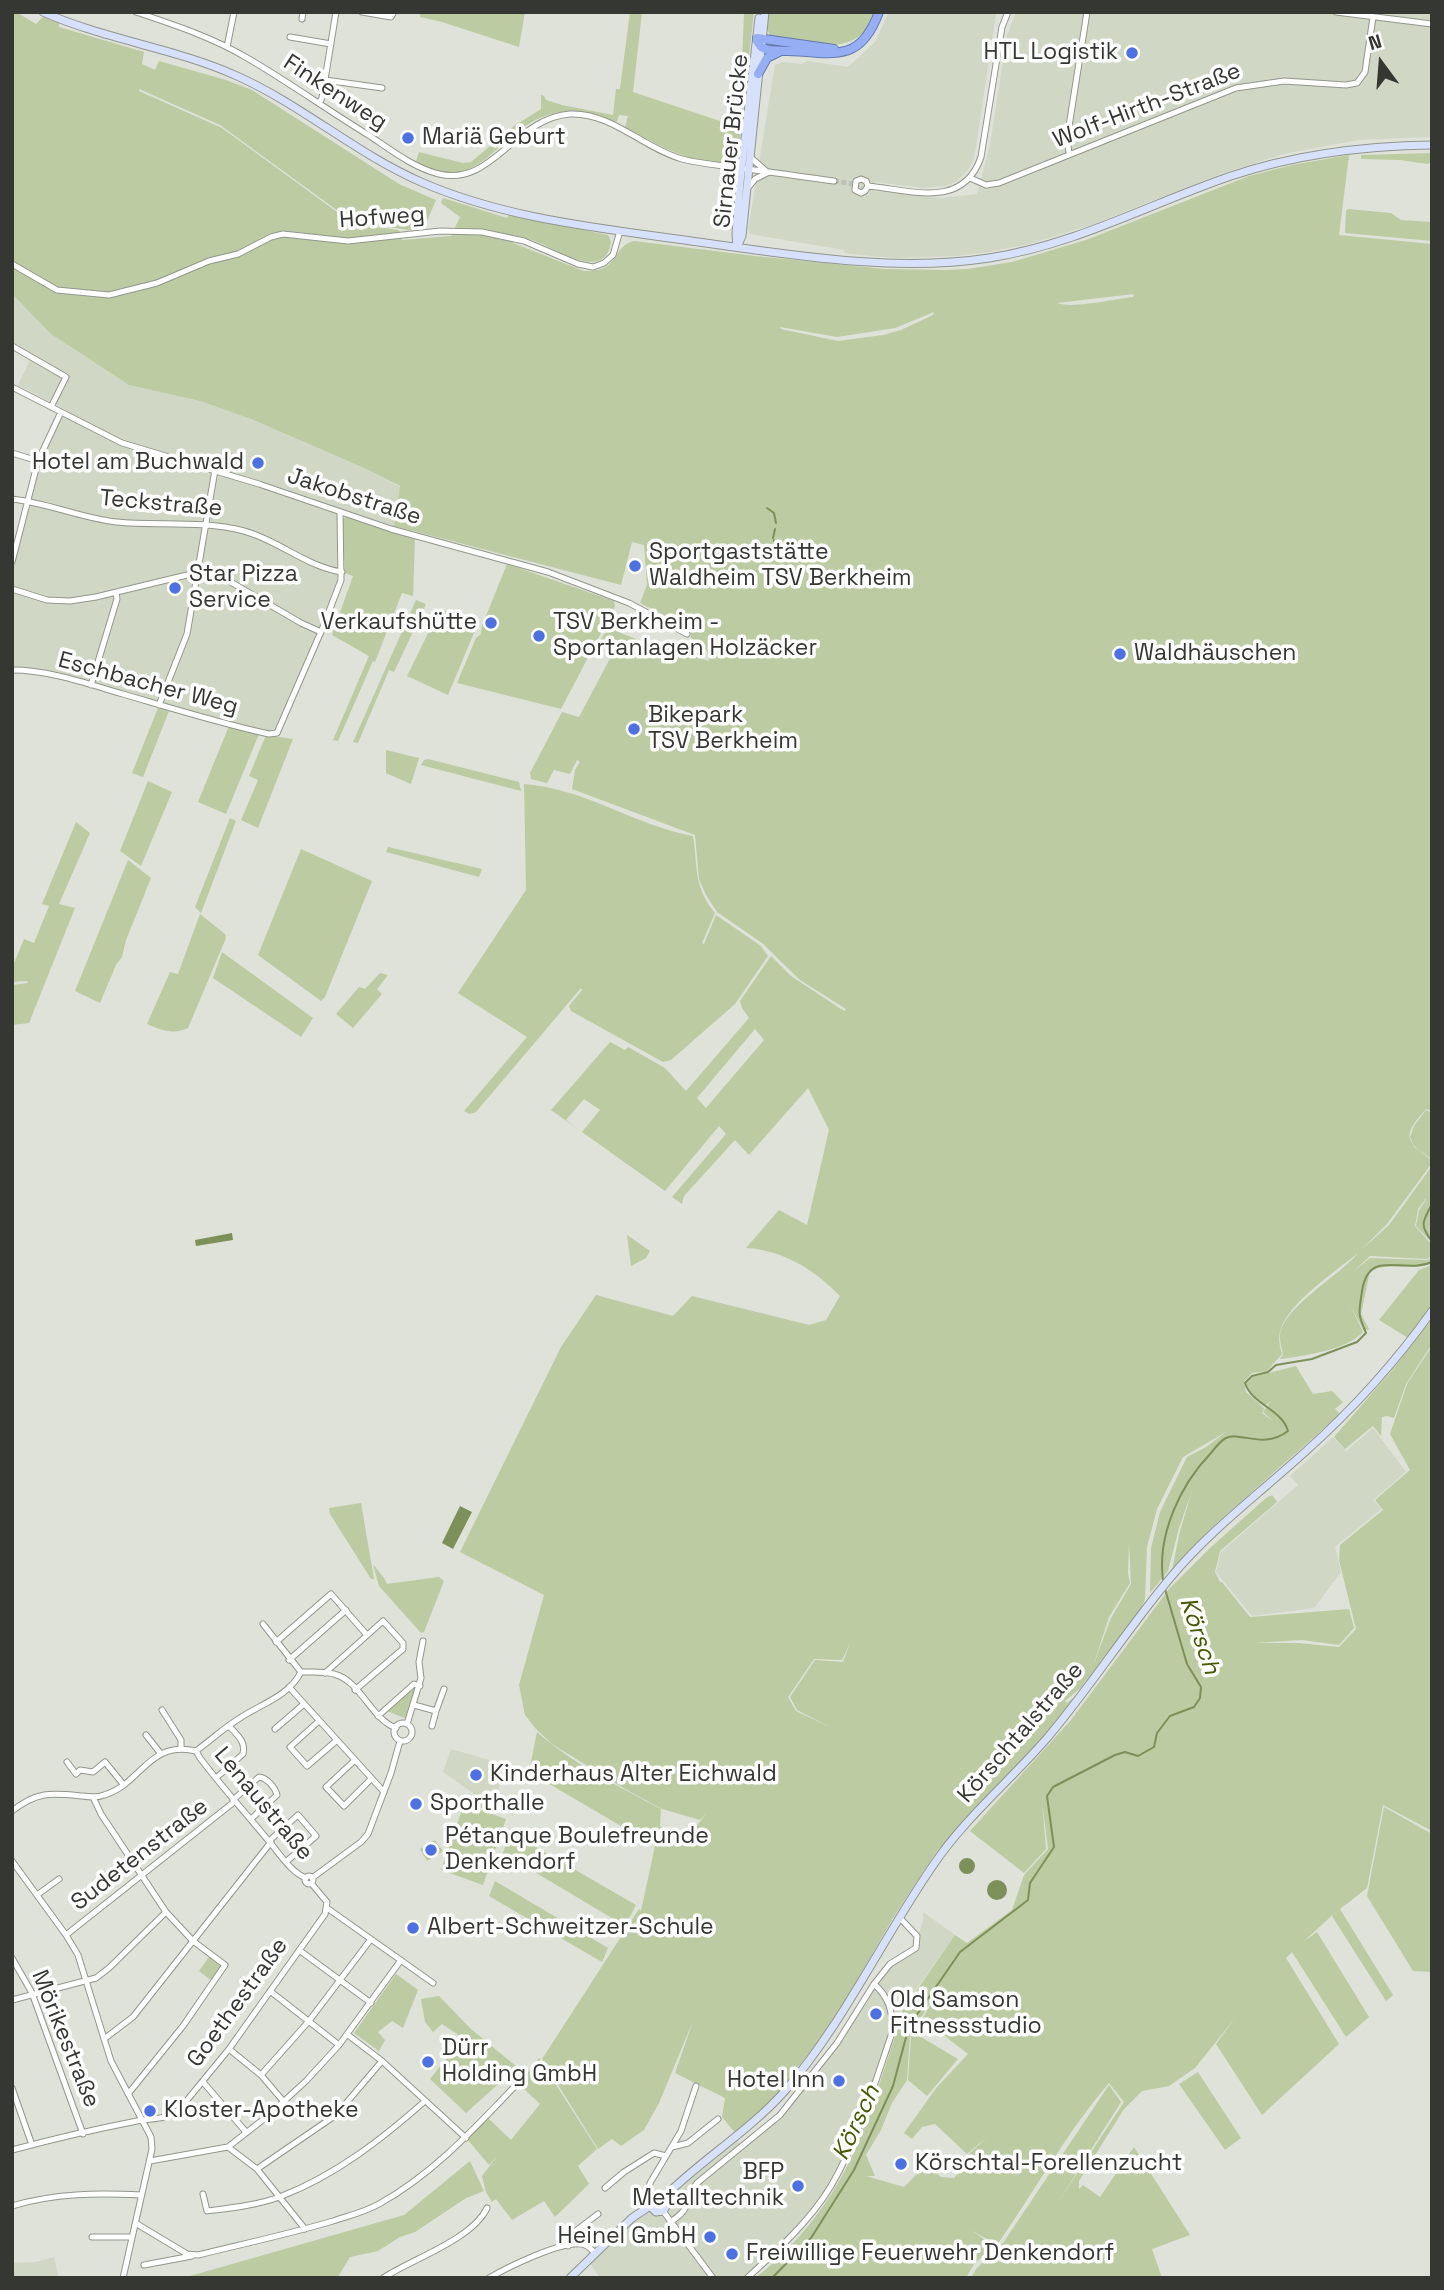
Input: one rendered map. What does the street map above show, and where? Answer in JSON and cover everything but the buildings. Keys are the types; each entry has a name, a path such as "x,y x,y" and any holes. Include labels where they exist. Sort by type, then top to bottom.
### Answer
{"highway":[{"path":"759,41 840,48 854,42 866,32 877,12"},
{"path":"759,41 768,50 832,54 850,50 867,37 877,12"},
{"path":"758,74 767,58 783,51"}],"main road":[{"path":"43,12 67,22 185,56 240,77 287,102 384,164 448,193 528,216 620,232 901,264 992,258 1042,247 1086,233 1223,179 1281,161 1351,149 1432,145"},
{"name":"Sirnauer Brücke","path":"737,247 762,12"},
{"name":"Sirnauer Brücke","path":"739,230 758,74 759,41"},
{"path":"719,245 739,230 748,241 762,250"},
{"name":"Körschtalstraße","path":"664,2197 736,2138 783,2092 822,2043 945,1849 1058,1725 1172,1575 1212,1533 1350,1409 1380,1377 1432,1311"},
{"path":"570,2278 632,2218 650,2206 653,2197 664,2197 667,2205 663,2211 656,2212 650,2206"}],"street":[{"path":"67,22 71,12"},
{"name":"Finkenweg","path":"136,12 154,15 227,47 416,165 444,175 463,175 476,171 530,128 550,118 572,114 606,121 674,156 701,163 834,181"},
{"path":"227,47 234,12"},
{"path":"319,103 336,12"},
{"path":"362,12 393,14"},
{"path":"868,186 939,193 959,187 970,178 981,157 1002,27 1008,12"},
{"path":"1069,153 1067,139 1087,12"},
{"path":"1336,12 1432,24"},
{"name":"Wolf-Hirth-Straße","path":"970,178 986,185 997,183 1210,97 1244,86 1284,81 1346,85 1357,83 1365,72 1373,17"},
{"path":"290,37 331,44"},
{"path":"313,76 382,88"},
{"path":"749,156 769,172"},
{"path":"745,192 755,179 769,172"},
{"name":"Hofweg","path":"12,264 57,290 109,295 150,286 209,261 238,254 271,237 283,234 356,241 440,231 482,232 524,241 593,267 604,263 613,255 620,232"},
{"path":"12,346 66,377 51,407"},
{"name":"Jakobstraße","path":"12,387 122,443 215,470 409,535 548,572 624,600 687,634"},
{"path":"12,562 38,461 61,412"},
{"path":"12,453 38,461"},
{"path":"159,705 187,634 215,470"},
{"name":"Teckstraße","path":"12,499 27,500 116,522 206,523 260,536 328,569 342,572"},
{"path":"12,589 62,601 116,593 207,572 222,577 321,632 340,585 340,513"},
{"path":"91,685 117,599 116,593"},
{"name":"Eschbacher Weg","path":"12,670 91,685 263,733 275,734 281,727 321,632"},
{"path":"276,1642 331,1594 367,1635"},
{"path":"289,1660 345,1610"},
{"path":"325,1673 383,1621 402,1643 403,1649 355,1690"},
{"path":"263,1624 301,1672 333,1673 344,1678 378,1716 396,1728"},
{"path":"400,1741 395,1734 396,1728 407,1724 420,1686 419,1662 423,1641"},
{"path":"12,1811 29,1798 38,1795 51,1793 103,1796 170,1749 196,1751 240,1718 271,1702 297,1679 301,1672"},
{"path":"378,1716 414,1684 420,1686"},
{"path":"289,1687 384,1792"},
{"path":"432,1726 444,1689"},
{"path":"275,1729 304,1704"},
{"path":"414,1705 436,1711"},
{"path":"162,1710 181,1740 181,1748"},
{"path":"319,1721 290,1746 307,1766 336,1741"},
{"name":"Lenaustraße","path":"196,1751 233,1801 300,1875 310,1880 362,1842 368,1834 400,1741 406,1741 412,1735 412,1729 407,1724"},
{"path":"216,1779 243,1754 242,1741 229,1726"},
{"path":"146,1735 161,1754"},
{"path":"354,1761 326,1787 344,1806 371,1779"},
{"path":"67,1762 76,1774 80,1770 93,1772 105,1762 123,1784"},
{"name":"Sudetenstraße","path":"66,1935 233,1801 259,1777 265,1778 277,1795 251,1819"},
{"path":"93,1797 140,1877 166,1912 193,1941 225,1965 183,2026 128,2094"},
{"path":"104,2039 133,2017 270,1842 298,1815 316,1836 287,1861"},
{"path":"12,1861 15,1870 37,1895 78,1955 111,2061 151,2137 150,2161 123,2278"},
{"path":"37,1895 59,1879"},
{"path":"310,1880 327,1902 327,1908 432,1983"},
{"name":"Goethestraße","path":"12,2150 174,2115 229,2049 327,1908"},
{"path":"12,2000 86,1980 104,1972 166,1912"},
{"path":"670,2222 686,2211 690,2193 697,2183 780,2115 837,2043 874,1984 890,1964 916,1948 918,1936 900,1917"},
{"path":"261,2075 309,2021 338,1979 371,1939"},
{"path":"299,1950 371,2003"},
{"name":"Mörikestraße","path":"12,1958 30,1987 83,2134"},
{"path":"150,2161 228,2147 284,2102 339,2045 401,1960"},
{"path":"747,2278 784,2245 830,2188 847,2155 893,2030 892,2011 887,1998 874,1984"},
{"path":"270,1991 339,2045"},
{"path":"348,2035 382,2061 466,2138"},
{"path":"229,2049 261,2075 284,2102"},
{"path":"257,2169 336,2115 382,2061"},
{"path":"203,2082 246,2132"},
{"path":"144,2265 305,2229 377,2205 430,2170 466,2138 516,2085"},
{"path":"653,2197 649,2190 650,2183 681,2131 696,2085"},
{"path":"13,2090 32,2145"},
{"path":"203,2194 207,2211 280,2197 344,2165 384,2137 425,2101"},
{"path":"672,2147 688,2143 718,2119"},
{"path":"228,2147 257,2169 305,2229"},
{"path":"605,2188 654,2153 666,2156"},
{"path":"12,2206 53,2196 82,2193 141,2195"},
{"path":"383,2278 402,2265 456,2238 476,2224 487,2208"},
{"path":"663,2211 713,2278"},
{"path":"568,2246 573,2233 598,2214"},
{"path":"136,2224 187,2254 198,2255"},
{"path":"92,2237 132,2237"},
{"path":"489,2278 522,2260 568,2246 586,2245 595,2253"}],"shaded area":[{"path":"12,12 36,24 43,17 59,23 59,27 144,52 142,64 155,70 159,61 252,90 399,184 436,200 424,228 409,230 349,219 220,125 139,89 222,128 352,223 398,230 402,240 451,236 460,217 441,203 443,198 507,218 509,215 608,235 611,242 607,254 601,260 592,262 570,257 537,242 513,235 513,243 584,271 604,268 621,248 634,241 884,269 968,269 1012,262 1086,240 1249,176 1349,155 1339,235 1432,244 1432,1111 1426,1109 1413,1125 1410,1137 1411,1142 1432,1160 1432,1163 1387,1224 1361,1250 1389,1225 1432,1166 1432,1243 1416,1226 1419,1210 1426,1200 1423,1197 1425,1200 1418,1209 1415,1226 1432,1245 1432,1256 1427,1259 1370,1256 1352,1273 1370,1258 1427,1260 1432,1258 1432,1263 1370,1271 1361,1314 1369,1329 1364,1331 1350,1305 1363,1332 1356,1338 1324,1351 1280,1359 1283,1354 1280,1338 1282,1327 1289,1316 1358,1253 1313,1289 1292,1310 1284,1321 1280,1332 1279,1340 1282,1354 1267,1371 1252,1373 1244,1382 1246,1392 1264,1408 1262,1413 1274,1422 1263,1412 1271,1401 1265,1406 1249,1391 1246,1383 1253,1377 1296,1366 1313,1394 1332,1391 1343,1402 1335,1409 1340,1414 1210,1529 1172,1570 1193,1488 1179,1528 1168,1571 1150,1593 1151,1548 1160,1512 1187,1457 1226,1432 1183,1457 1157,1509 1147,1547 1145,1599 1141,1609 1084,1686 1088,1676 1082,1687 1065,1701 1067,1703 1078,1694 1031,1751 937,1851 893,1918 833,2022 773,2100 736,2134 722,2117 725,2098 675,2073 693,2021 659,2103 644,2130 621,2146 612,2139 598,2149 542,2059 639,1909 641,1911 655,1846 529,1772 537,1732 551,1744 581,1764 661,1809 660,1826 683,1842 707,1813 700,1820 662,1809 552,1744 536,1729 525,1715 519,1685 544,1595 460,1552 561,1347 596,1295 673,1316 692,1296 809,1325 826,1320 840,1296 798,1263 773,1253 746,1248 779,1210 807,1225 829,1130 808,1088 749,1155 735,1140 684,1196 682,1204 672,1197 726,1134 719,1126 665,1191 551,1110 610,1042 625,1050 628,1047 665,1068 686,1091 749,1018 740,1001 771,956 791,976 841,1009 846,1009 800,980 762,943 717,912 699,879 695,835 572,789 575,770 580,762 577,760 570,774 554,770 547,783 531,779 530,773 562,712 579,717 614,651 600,641 608,628 664,650 665,647 709,661 707,651 691,638 691,629 640,603 647,585 644,545 632,542 621,585 394,526 400,486 251,419 200,401 129,385 51,334 12,294","holes":["1134,294 1133,297 1083,304 1057,303","934,312 933,315 901,330 838,341 780,327 837,337 895,328","755,1029 764,1040 706,1108 697,1098","584,1099 600,1110 582,1132 566,1120","1129,1542 1131,1584 1111,1618 1093,1666 1109,1617 1130,1583","850,1643 843,1662 815,1660 790,1697 797,1710 832,1728 796,1711 788,1697 814,1659 842,1660"]},
{"path":"420,12 525,12 519,47 420,17"},
{"path":"630,12 642,12 633,92 735,126 742,66 744,12 754,12 738,154 732,162 703,160 676,153 625,127 628,116 619,115 615,122 588,113 570,112 551,114 526,126 469,169 454,173 436,171 416,161 419,152 463,163 471,162 514,126 541,109 541,95 546,100 562,105 613,115 616,89 620,89"},
{"path":"768,12 874,12 867,28 857,38 830,45 770,36 766,27"},
{"path":"889,12 994,12 996,15 974,159 968,170 956,182 945,186 924,188 875,182 874,191 942,198 977,194 990,145 1007,36 1016,12 1432,12 1432,137 1358,140 1284,154 1223,173 1091,225 1029,244 989,252 896,258 845,253 844,250 750,234 748,230 775,65 782,62 802,64 807,61 848,67 875,42"},
{"path":"1432,153 1432,161 1428,164 1361,159 1361,155"},
{"path":"1348,209 1391,213 1401,220 1432,222 1432,241 1345,233"},
{"path":"12,294 51,334 129,385 200,401 251,419 362,467 400,487 394,526 339,509 337,584 276,729 268,731 199,714 87,681 29,668 12,668 12,571 39,467 59,419 66,410 18,385 33,354 12,342"},
{"path":"346,517 415,539 413,596 402,593 375,662 373,661 338,741 333,740 369,656 332,635 353,576 345,573 342,519"},
{"name":"TSV Berkheim - Sportanlagen Holzäcker","path":"507,564 614,601 615,606 561,709 457,683 476,638 481,634"},
{"path":"416,600 426,604 394,672 389,670 358,743 353,742"},
{"path":"440,609 476,623 448,695 407,676"},
{"path":"158,708 169,711 143,777 132,773"},
{"path":"229,726 259,734 226,814 198,802"},
{"path":"266,735 293,739 258,828 241,820 258,780 249,776"},
{"path":"386,750 419,758 411,784 386,773"},
{"path":"428,759 519,782 521,791 421,765"},
{"path":"148,781 172,792 141,866 120,851"},
{"path":"524,784 568,792 651,824 693,836 700,885 715,913 702,943 704,944 716,915 761,946 768,956 735,1004 671,1060 663,1062 571,1011 569,1006 581,988 476,1112 470,1114 464,1111 527,1037 458,993 526,890"},
{"path":"230,818 236,821 201,913 195,907"},
{"path":"76,822 90,833 59,904 75,908 29,1023 12,1025 12,985 28,983 12,982 12,968 24,939 34,943 49,906 42,904"},
{"path":"388,847 482,869 479,877 386,852"},
{"path":"301,849 372,881 325,997 321,1001 258,955"},
{"path":"128,860 151,878 126,940 122,957 100,1003 75,991"},
{"path":"200,914 225,934 226,938 188,1028 172,1031 147,1024 170,972 178,974"},
{"path":"222,952 313,1018 301,1037 213,978"},
{"path":"380,973 388,975 377,989 382,994 353,1028 336,1014 359,987 365,989"},
{"path":"1426,1110 1432,1113 1432,1159 1414,1147 1410,1137 1414,1126"},
{"path":"232,1233 233,1240 196,1246 195,1240"},
{"path":"627,1235 650,1251 646,1258 631,1266"},
{"path":"1432,1265 1432,1304 1408,1338 1379,1320 1419,1270"},
{"path":"1432,1319 1432,1344 1406,1384 1394,1418 1382,1417 1381,1436 1373,1426 1345,1449 1334,1437"},
{"path":"1432,1346 1432,1831 1383,1805 1367,1888 1340,1909 1393,1995 1386,2001 1332,1916 1338,1910 1303,1942 1317,1932 1369,2017 1346,2037 1292,1952 1286,1958 1339,2044 1262,2115 1216,2044 1236,2017 1195,2068 1169,2086 1142,2091 1124,2109 1079,2181 1079,2189 1083,2185 1100,2197 1134,2147 1190,2235 1152,2249 1162,2278 971,2278 976,2269 1003,2243 1109,2085 1121,2102 1057,2204 1124,2102 1109,2083 1065,2142 997,2245 971,2230 994,2246 974,2264 966,2278 755,2278 786,2251 814,2219 847,2166 868,2117 901,2013 955,1935 967,1943 1012,1910 1024,1875 1048,1849 1042,1801 1046,1849 1024,1873 970,1831 1071,1720 1169,1589 1209,1549 1272,1495 1277,1502 1220,1551 1215,1572 1220,1582 1250,1617 1349,1609 1354,1628 1339,1645 1302,1640 1254,1643 1299,1643 1339,1647 1356,1629 1339,1560 1340,1545 1383,1510 1375,1500 1410,1470 1390,1434 1407,1384","holes":["944,1983 911,2037 908,2080 927,2096 958,2059 919,2036 932,2026 968,2054 937,2087 904,2133 912,2139 922,2127 935,2124 967,2154 988,2136 968,2155 972,2159 954,2178 941,2177 926,2165 904,2187 866,2176 875,2176 866,2155 881,2130 892,2103 907,2080 910,2036"]},
{"path":"1373,1428 1406,1472 1373,1500 1381,1509 1335,1547 1341,1572 1314,1608 1252,1616 1216,1572 1221,1552 1298,1485 1290,1476 1333,1437 1346,1451"},
{"path":"361,1503 374,1579 371,1579 330,1514 329,1508"},
{"path":"460,1506 472,1512 453,1549 442,1543"},
{"path":"373,1564 387,1584 439,1577 444,1581 424,1632 421,1633 379,1586"},
{"path":"414,1686 417,1687 407,1719 387,1711"},
{"name":"Kinderhaus Alter Eichwald","path":"451,1749 506,1765 495,1800 473,1793 443,1772"},
{"path":"474,1793 495,1801 498,1796 516,1803 513,1815 494,1805 491,1811 470,1804"},
{"path":"464,1804 506,1819 483,1885 441,1870"},
{"path":"1384,1807 1432,1834 1432,1972 1413,1971 1367,1896"},
{"path":"510,1832 636,1905 625,1926 503,1853"},
{"name":"Pétanque Boulefreunde Denkendorf","path":"435,1840 443,1851 427,1861 420,1849"},
{"path":"967,1858 973,1860 973,1872 967,1874 961,1872 959,1866 961,1860"},
{"path":"997,1880 1004,1883 1007,1890 1004,1897 997,1900 990,1897 987,1890 990,1883"},
{"path":"495,1881 608,1948 602,1962 489,1896"},
{"path":"923,1912 955,1935 900,2012 847,2155 830,2188 784,2245 747,2278 600,2278 588,2260 643,2210 664,2210 664,2197 736,2138 741,2146 780,2115 837,2043 890,1964 916,1948"},
{"path":"209,1957 222,1966 212,1981 199,1971"},
{"path":"396,1974 418,1990 403,2028 392,2021 378,2032 385,2040 379,2051 354,2033"},
{"path":"439,1996 471,2029 517,2067 466,2113 430,2079 463,2038 442,2024 433,2032 425,2022 421,1999"},
{"path":"539,2058 597,2149 578,2166 589,2184 555,2217 544,2201 512,2220 496,2199 492,2202 482,2176 498,2155 489,2165 467,2139 488,2118 511,2140 540,2104 519,2084"},
{"path":"1198,2072 1241,2138 1225,2150 1179,2084"},
{"path":"470,2161 484,2191 466,2198 415,2232 400,2237 378,2251 350,2257 338,2277 183,2278 404,2215"},
{"path":"54,2257 58,2275 56,2278 12,2278 12,2263 36,2262"}],"waterway":[{"path":"767,508 774,513 776,523"},
{"path":"773,538 775,529"},
{"name":"Körsch","path":"1432,1204 1424,1226 1432,1241"},
{"name":"Körsch","path":"1163,1580 1162,1563 1167,1528 1181,1495 1200,1466 1226,1438 1232,1436 1270,1439 1288,1431 1280,1417 1254,1397 1245,1383 1252,1376 1268,1372 1276,1365 1312,1359 1357,1342 1366,1333 1360,1308 1366,1278 1372,1270 1380,1266 1410,1266 1432,1262"},
{"name":"Körsch","path":"772,2278 811,2238 854,2170 893,2086 909,2026 960,1952 1028,1900 1030,1883 1054,1847 1047,1796 1053,1787 1115,1755 1125,1752 1138,1756 1154,1747 1157,1733 1170,1716 1194,1707 1200,1698 1201,1687 1187,1664 1165,1589"}],"tunnel":[{"path":"834,181 854,184"}],"place":[{"name":"HTL Logistik","path":"1132,53"},
{"name":"Mariä Geburt","path":"408,138"},
{"name":"Hotel am Buchwald","path":"258,463"},
{"name":"Sportgaststätte Waldheim TSV Berkheim","path":"635,566"},
{"name":"Star Pizza Service","path":"175,588"},
{"name":"Verkaufshütte","path":"491,623"},
{"name":"TSV Berkheim - Sportanlagen Holzäcker","path":"539,636"},
{"name":"Waldhäuschen","path":"1120,654"},
{"name":"Bikepark TSV Berkheim","path":"634,729"},
{"name":"Kinderhaus Alter Eichwald","path":"476,1775"},
{"name":"Sporthalle","path":"416,1804"},
{"name":"Pétanque Boulefreunde Denkendorf","path":"431,1850"},
{"name":"Albert-Schweitzer-Schule","path":"413,1928"},
{"name":"Old Samson Fitnessstudio","path":"876,2014"},
{"name":"Dürr Holding GmbH","path":"428,2062"},
{"name":"Hotel Inn","path":"839,2081"},
{"name":"Kloster-Apotheke","path":"150,2111"},
{"name":"Körschtal-Forellenzucht","path":"901,2164"},
{"name":"BFP Metalltechnik","path":"798,2186"},
{"name":"Heinel GmbH","path":"710,2237"},
{"name":"Freiwillige Feuerwehr Denkendorf","path":"732,2254"}]}
